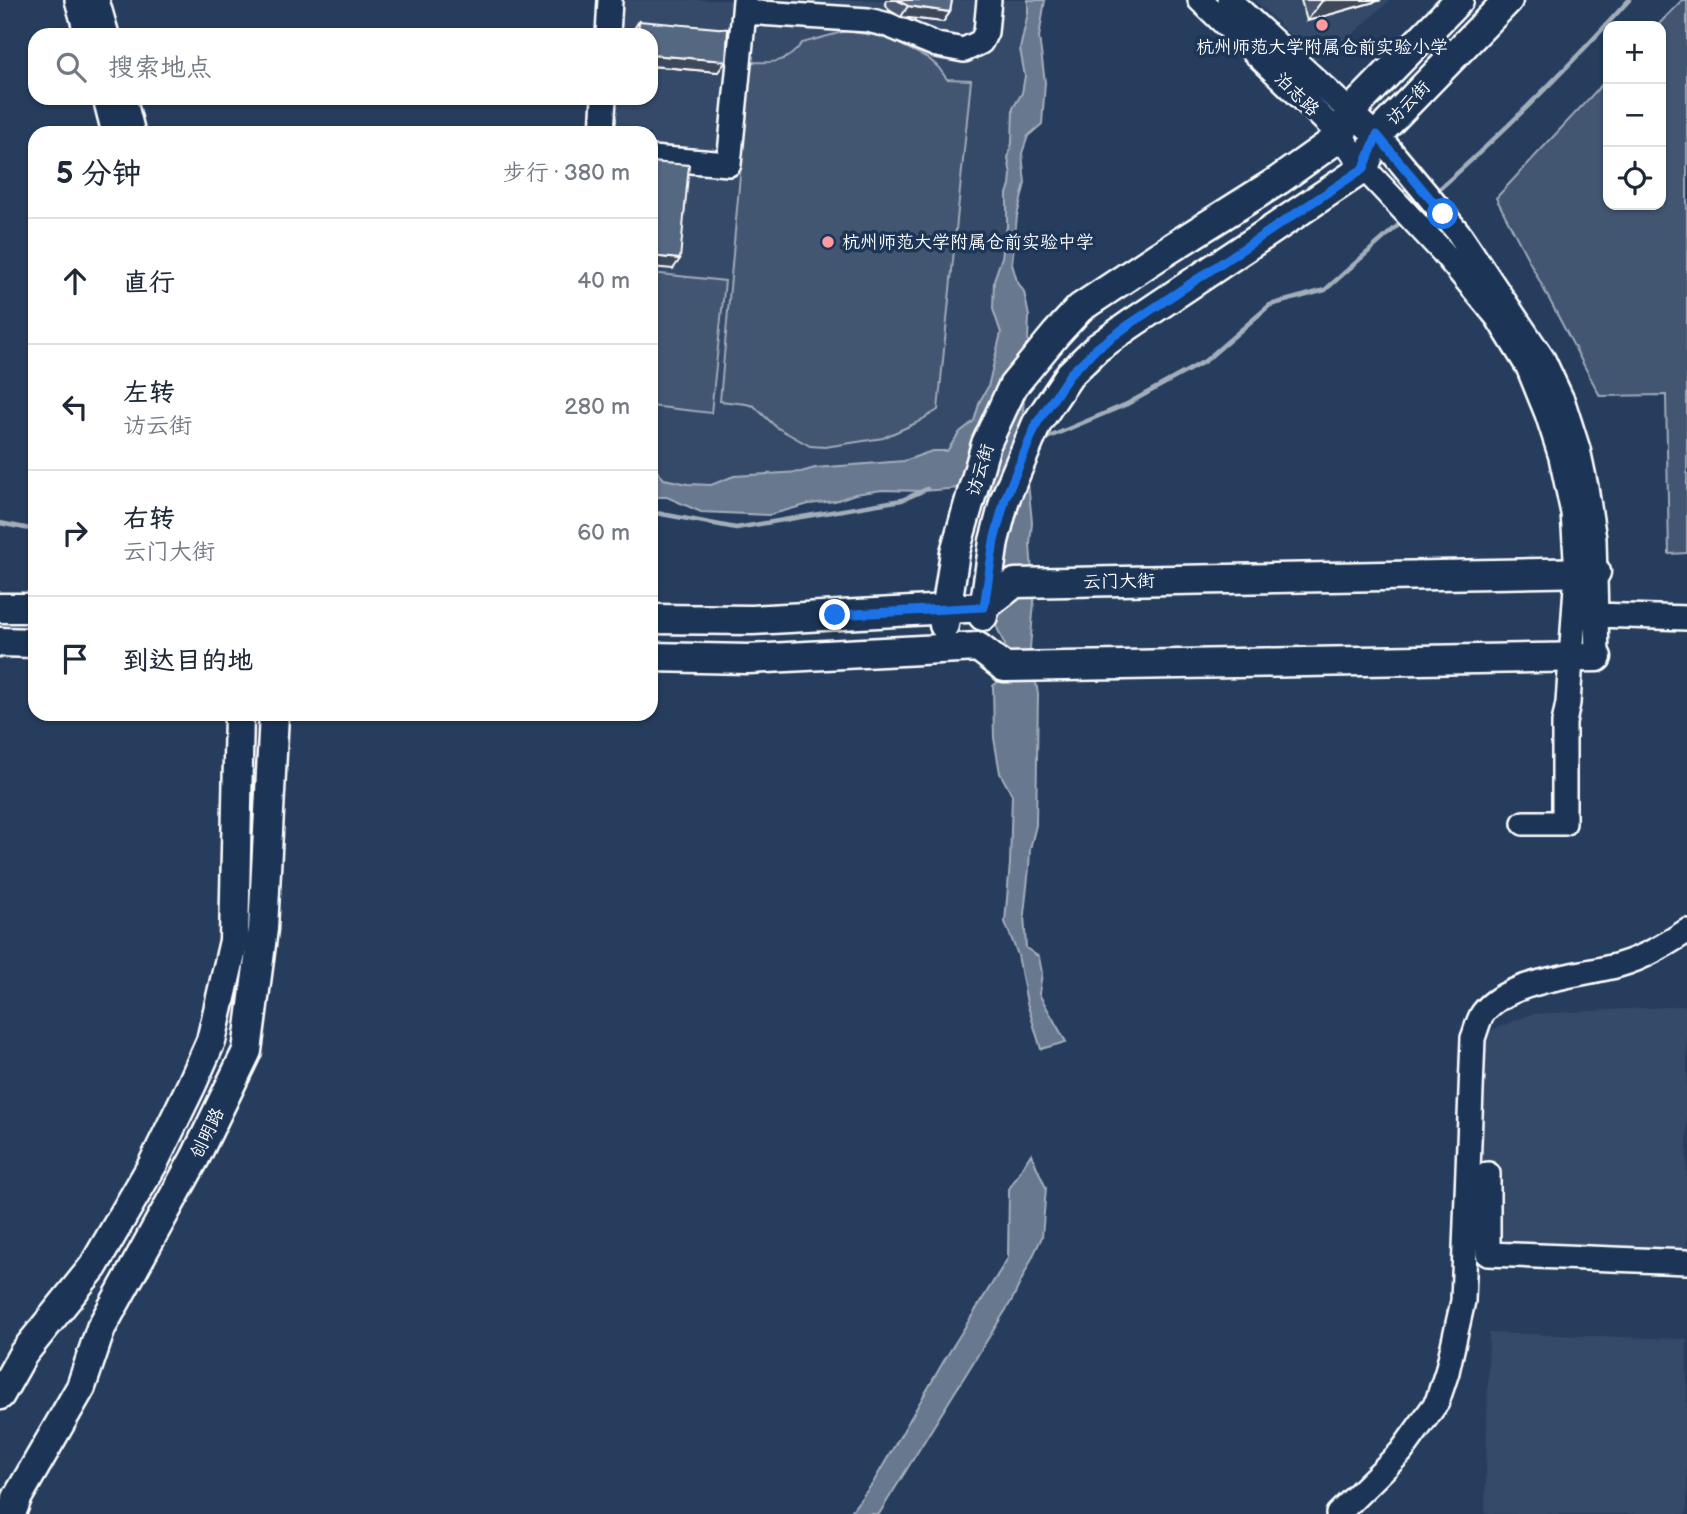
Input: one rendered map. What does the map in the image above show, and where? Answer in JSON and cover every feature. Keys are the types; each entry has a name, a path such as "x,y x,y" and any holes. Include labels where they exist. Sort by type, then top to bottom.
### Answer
{"main road":[{"name":"访云街","path":"940,649 958,544 986,444 1013,386 1080,308 1279,180 1345,124 1459,0"},
{"name":"访云街","path":"978,647 994,541 1005,499 1037,423 1070,374 1097,348 1364,168 1381,139 1508,0"},
{"name":"云门大街","path":"984,607 1015,583 1587,572"},
{"path":"658,619 752,620 984,607"},
{"path":"0,608 28,608"},
{"path":"0,642 28,643"},
{"path":"658,657 748,659 978,647 1004,667 1583,657"},
{"name":"创明路","path":"0,1395 23,1354 100,1256 153,1164 211,1041 234,941 239,721"},
{"name":"创明路","path":"11,1514 17,1498 81,1387 101,1328 195,1158 247,1051 263,929 274,721"}],"street":[{"path":"77,0 85,28"},
{"path":"97,0 105,28"},
{"path":"608,28 610,0"},
{"path":"658,159 729,164 744,6 868,20 888,25 937,45 964,50 981,42 986,32 989,0"},
{"name":"泊志路","path":"1200,0 1345,124 1381,139 1458,232 1543,359 1563,402 1587,487 1594,539 1587,572"},
{"name":"泊志路","path":"1229,0 1345,124 1364,168 1443,252 1497,317 1528,367 1547,414 1587,572"},
{"path":"106,105 112,126"},
{"path":"126,105 131,126"},
{"path":"602,126 603,105"},
{"path":"1524,823 1564,823 1564,723 1596,615 1587,572"},
{"path":"1583,657 1587,572"},
{"path":"1596,615 1687,618"},
{"path":"1338,1514 1401,1452 1437,1402 1447,1372 1463,1301 1473,1038 1483,1014 1500,998 1524,987 1643,957 1687,931"},
{"path":"1488,1174 1488,1254 1687,1262"}],"shaded area":[{"name":"杭州师范大学附属仓前实验中学","path":"596,0 1029,0 1020,49 1025,76 1022,93 1013,108 1012,143 1008,158 1011,174 1007,194 1007,226 1002,258 994,280 993,309 1001,333 988,387 974,421 960,433 947,451 932,451 904,461 734,476 711,485 664,479 658,472 658,126 588,126 590,105 658,105 658,28 594,28"},
{"path":"1028,0 1045,0 1039,37 1045,82 1042,124 1028,136 1022,153 1025,183 1017,216 1012,264 1017,281 1024,292 1029,316 1022,422 1029,448 1027,473 1032,522 1030,544 1034,602 1030,648 1038,694 1036,825 1030,849 1024,914 1026,948 1039,957 1042,973 1039,994 1066,1042 1041,1049 1027,1003 1018,955 1005,922 1012,795 1000,773 994,738 993,686 1007,674 1005,645 994,621 993,501 986,486 922,491 882,490 769,515 701,512 667,497 658,497 658,472 664,479 711,485 734,476 904,461 932,451 947,451 960,432 974,421 988,387 1001,333 993,309 994,280 1002,257 1007,226 1007,194 1011,174 1008,158 1012,143 1013,108 1022,93 1025,76 1020,49"},
{"name":"杭州师范大学附属仓前实验小学","path":"1255,0 1390,0 1337,49 1315,60"},
{"path":"1682,0 1687,0 1687,553 1669,554 1666,395 1600,396 1496,198 1603,83 1603,210 1666,210 1666,21 1662,21"},
{"path":"846,31 891,40 928,58 947,79 971,80 938,410 883,438 825,447 810,446 776,427 754,406 720,401 750,62 779,61 791,55 802,43"},
{"path":"658,274 725,281 711,413 658,407"},
{"path":"1687,1006 1687,1276 1476,1263 1481,1056 1486,1032 1532,1014"},
{"path":"1031,1154 1046,1188 1042,1237 1012,1300 879,1514 849,1514 873,1483 1008,1258 1009,1189"},
{"path":"1489,1333 1687,1339 1687,1514 1485,1514"}],"building":[{"path":"897,0 952,0 950,12 908,6"},
{"path":"639,21 728,29 726,61 658,56 658,28 638,28"},
{"path":"658,163 689,165 680,259 658,257"}],"waterway":[{"path":"1436,192 1536,99 1629,0"},
{"path":"1042,440 1127,404 1205,361 1270,305 1325,290 1403,221"},
{"path":"658,513 736,528 902,500 927,489"},
{"path":"0,523 28,529"}],"place":[{"name":"杭州师范大学附属仓前实验小学","path":"1322,25"},
{"name":"杭州师范大学附属仓前实验中学","path":"828,242"}],"route":[{"path":"835,615 984,607 994,541 1005,499 1037,423 1070,374 1097,348 1130,324 1364,168 1377,135 1443,214"}]}
